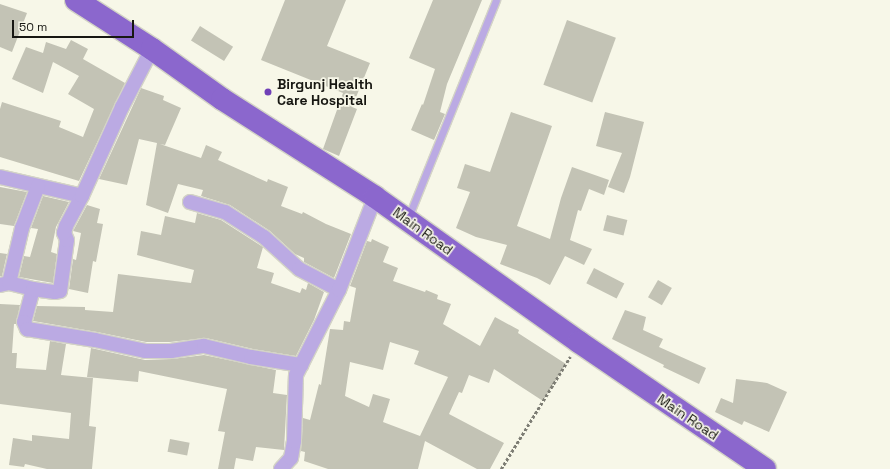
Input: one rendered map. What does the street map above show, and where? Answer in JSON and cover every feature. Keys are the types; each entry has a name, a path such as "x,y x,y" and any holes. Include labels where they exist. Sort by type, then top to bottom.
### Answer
{"main road":[{"name":"Main Road","path":"76,0 152,49 222,98 375,197 579,342 765,469"}],"street":[{"path":"38,186 22,228 5,284 55,292 60,291 67,240 64,233 122,107 152,49"},
{"path":"0,177 82,196"},
{"path":"282,469 291,458 294,441 296,375 339,290 375,197"},
{"path":"190,202 225,212 264,237 299,269 339,290"},
{"path":"33,289 24,322 27,329 95,340 145,351 204,346 251,357 301,365"}],"lane":[{"path":"407,220 496,0"}],"path":[{"path":"501,469 579,342"}],"building":[{"path":"285,0 346,0 327,46 370,63 352,107 357,109 339,156 323,149 343,93 261,60"},
{"path":"433,0 482,0 447,84 440,112 445,114 434,140 411,130 422,104 423,105 435,69 409,58"},
{"path":"0,4 27,13 12,52 0,47"},
{"path":"567,20 616,38 592,103 543,85"},
{"path":"200,26 233,47 224,61 191,40"},
{"path":"71,40 88,49 83,59 125,83 79,181 0,157 0,109 2,102 61,121 59,127 83,137 94,109 68,94 79,76 53,62 43,93 12,79 26,47 43,53 46,42 66,49"},
{"path":"141,88 164,96 163,100 181,108 165,145 160,144 201,158 206,145 222,152 218,160 267,182 268,179 288,187 281,206 302,214 303,212 326,224 351,234 334,278 304,262 304,258 295,254 270,231 230,205 201,196 203,190 178,184 168,213 146,205 157,143 139,139 127,185 99,179"},
{"path":"511,112 552,126 517,226 550,239 561,198 572,167 609,180 604,195 589,189 581,211 578,210 570,240 592,249 584,265 565,256 550,285 537,278 500,264 507,245 476,237 456,228 470,192 457,188 465,164 490,172"},
{"path":"605,112 644,122 630,177 624,193 608,187 622,153 596,146"},
{"path":"0,187 27,192 14,226 0,224"},
{"path":"43,196 69,202 56,227 51,252 57,254 53,283 19,277 24,256 30,257 38,229 31,228"},
{"path":"87,205 100,209 97,223 103,224 96,262 93,261 88,293 69,289 73,259 76,260 81,233 73,231"},
{"path":"197,213 221,220 263,247 257,268 274,273 271,283 300,293 302,288 306,290 308,283 324,292 314,320 296,356 253,349 206,338 170,342 146,342 33,321 37,306 85,307 85,310 113,312 118,274 191,283 194,270 137,255 141,231 161,235 165,216 195,223"},
{"path":"607,215 627,220 624,236 603,231"},
{"path":"372,239 389,247 383,262 398,268 393,281 425,292 426,290 438,295 437,299 451,304 443,324 480,346 495,317 519,330 518,333 566,364 543,401 494,369 489,383 469,375 462,393 459,392 449,414 504,443 490,469 477,469 425,441 418,469 328,469 304,461 305,452 301,451 303,418 310,420 319,384 321,385 330,329 343,330 344,321 350,322 356,288 350,286 367,241 371,242","holes":["390,342 419,351 414,364 448,377 420,436 383,422 390,399 373,394 369,407 345,396 350,362 383,370"]},
{"path":"0,253 7,254 2,276 0,276"},
{"path":"594,268 624,283 617,299 586,283"},
{"path":"658,280 672,288 662,305 648,297"},
{"path":"0,304 20,305 16,324 14,324 12,353 17,353 16,368 46,370 50,341 66,344 61,375 93,378 89,426 96,427 92,469 47,469 25,464 24,467 9,465 13,438 32,441 32,435 69,439 71,413 0,404"},
{"path":"625,310 646,317 643,330 663,339 659,347 706,368 699,384 663,367 664,365 612,339"},
{"path":"91,348 145,360 172,359 204,355 276,370 273,393 287,395 284,450 256,447 253,461 236,458 234,469 218,469 225,432 218,431 227,389 139,371 138,382 87,377"},
{"path":"736,379 767,383 787,392 769,432 744,421 742,425 715,412 721,398 733,403"},
{"path":"170,439 190,443 187,456 168,452"}],"place":[{"name":"Birgunj Health Care Hospital","path":"268,92"}]}
